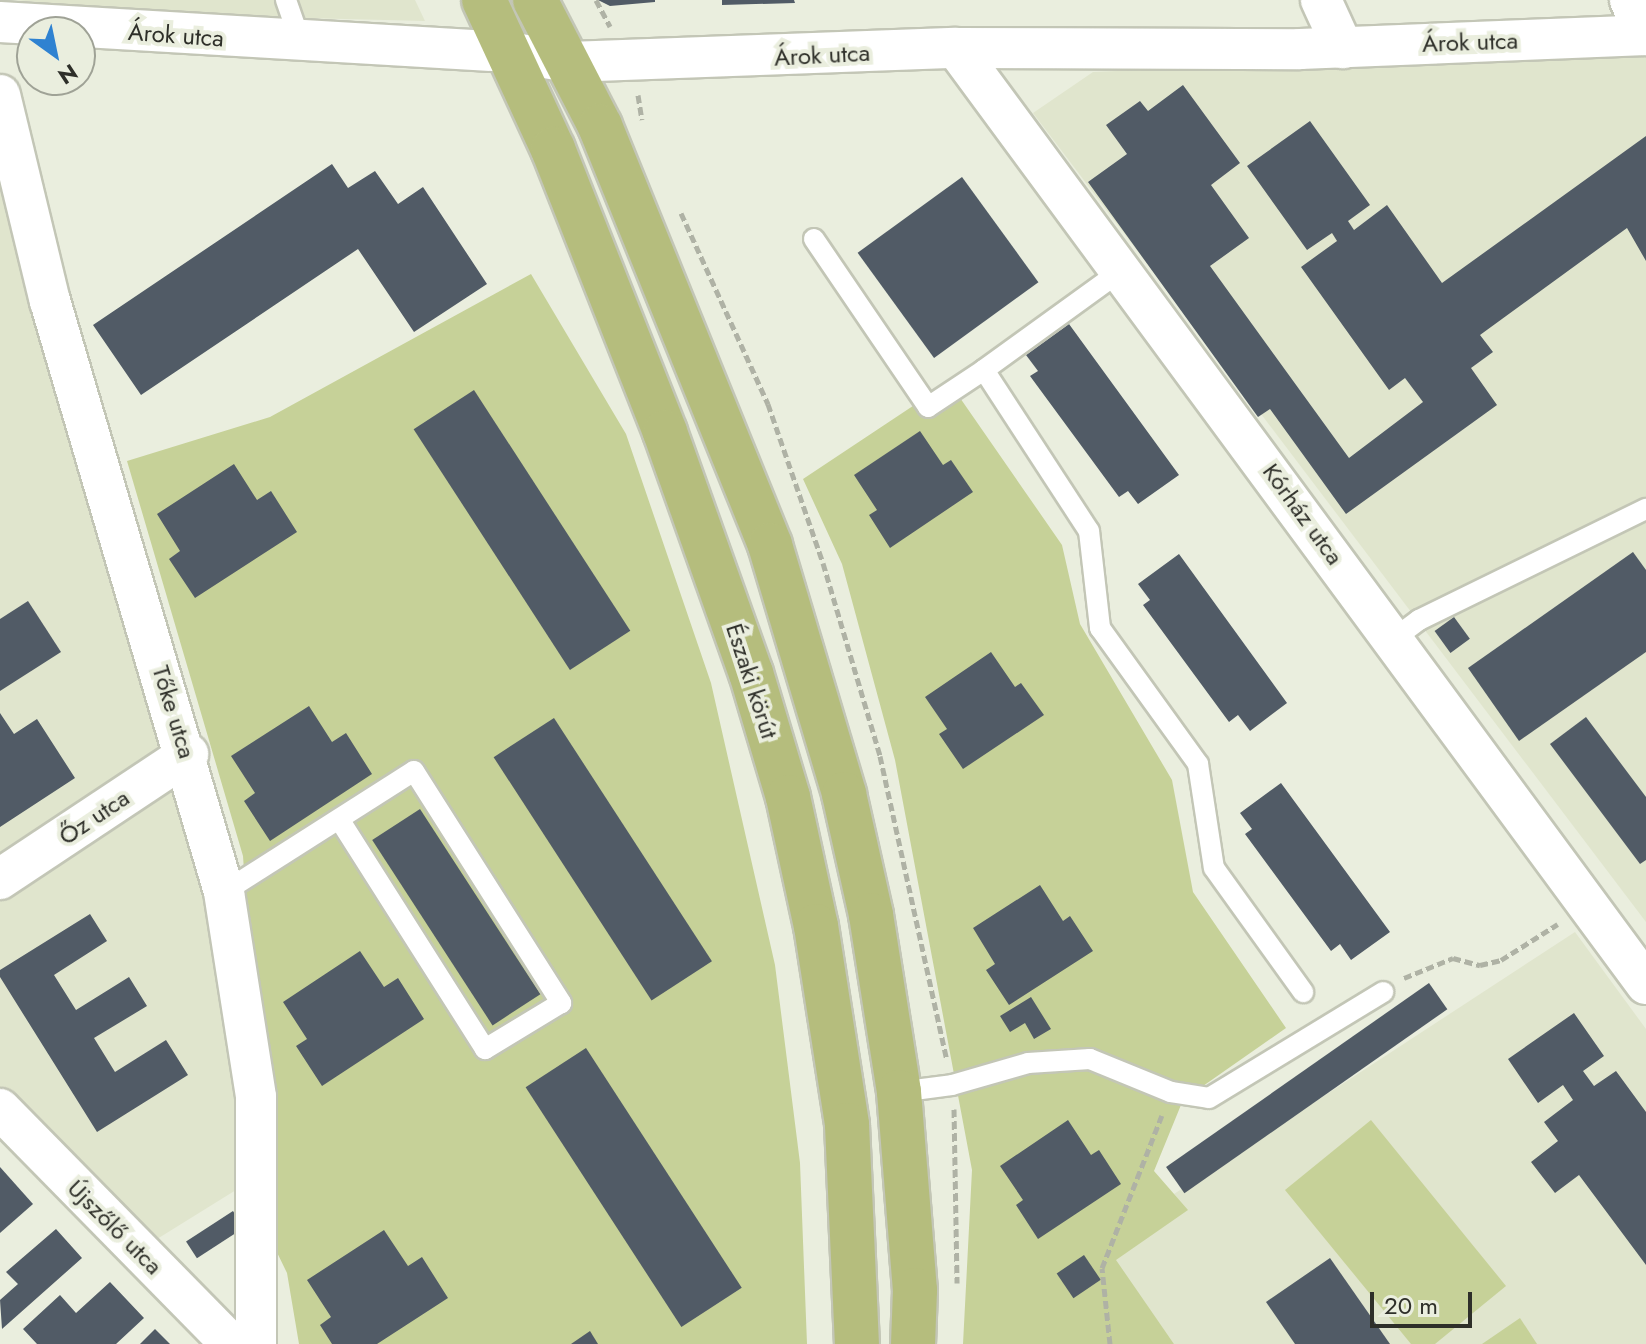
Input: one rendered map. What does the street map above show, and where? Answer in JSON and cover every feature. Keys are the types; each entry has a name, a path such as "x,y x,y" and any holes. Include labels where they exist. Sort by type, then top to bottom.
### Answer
{"main road":[{"name":"Északi körút","path":"484,0 569,187 665,432 751,673 788,797 816,926 847,1125 857,1344"},
{"path":"535,0 569,62 612,154 770,545 844,794 871,915 899,1092 915,1290 913,1344"}],"street":[{"path":"1321,0 1343,48"},
{"path":"1630,0 1646,35"},
{"name":"Árok utca","path":"0,22 301,43 508,52 569,62 956,48 1343,48 1646,35"},
{"name":"Kórház utca","path":"956,48 1395,638 1646,984"},
{"name":"Tőke utca","path":"0,95 50,301 188,754 224,892 256,1097 256,1344"},
{"name":"Őz utca","path":"0,879 188,754"},
{"name":"Újszőlő utca","path":"0,1109 231,1344"}],"lane":[{"path":"286,0 301,43"},
{"path":"814,239 928,407 1122,270"},
{"path":"984,370 1089,531 1100,628 1198,764 1214,868 1303,992"},
{"path":"1395,638 1419,620 1646,509"},
{"path":"224,892 414,771 561,1003 485,1049 339,819"},
{"path":"899,1092 952,1085 1028,1063 1090,1059 1171,1092 1209,1098 1383,992"}],"path":[{"path":"1383,992 1417,970 1453,958 1480,965 1501,960 1589,905"},
{"path":"1110,1344 1102,1268 1171,1092"}],"shaded area":[{"path":"14,0 415,0 425,21 189,15"},
{"path":"1646,48 1646,922 1033,113 1093,72"},
{"path":"0,95 188,754 0,879"},
{"path":"180,776 215,901 242,1098 244,1185 149,1244 0,1091 0,896"},
{"path":"1575,932 1646,1029 1646,1344 1174,1344 1115,1260 1187,1210 1174,1194"}],"green space":[{"path":"531,274 626,434 711,683 775,965 800,1163 807,1344 299,1344 287,1273 269,1236 243,856 127,461 270,417"},
{"path":"949,382 1062,545 1080,624 1172,780 1193,892 1286,1028 1183,1100 1154,1171 1188,1210 1116,1260 1174,1344 963,1344 972,1170 895,760 842,564 803,479"},
{"path":"1371,1120 1506,1286 1435,1344 1411,1344 1285,1190"},
{"path":"1520,1318 1537,1344 1482,1344"}],"building":[{"path":"598,0 655,0 655,2 610,6"},
{"path":"722,0 794,0 795,3 722,5"},
{"path":"1183,85 1240,163 1211,185 1249,238 1210,266 1349,458 1423,402 1405,378 1389,390 1301,267 1337,241 1332,233 1307,250 1247,166 1310,121 1370,205 1348,221 1354,230 1387,205 1442,283 1646,136 1646,261 1627,228 1480,335 1493,352 1471,368 1497,405 1346,514 1270,409 1258,417 1088,182 1127,154 1106,125 1140,101 1148,111"},
{"path":"332,164 348,188 375,171 398,204 423,187 487,284 414,332 358,249 141,395 93,325"},
{"path":"962,177 1038,282 934,358 858,253"},
{"path":"1069,324 1179,475 1138,504 1128,491 1119,497 1030,376 1038,371 1026,355"},
{"path":"474,390 630,631 570,670 414,429"},
{"path":"920,431 943,465 951,460 973,492 890,548 869,515 877,510 854,475"},
{"path":"234,464 257,500 271,491 297,532 195,598 169,559 180,551 157,514"},
{"path":"1633,552 1646,570 1646,652 1519,741 1468,668"},
{"path":"1179,554 1287,703 1250,731 1238,715 1229,722 1143,605 1150,600 1138,584"},
{"path":"28,601 61,652 0,691 0,619"},
{"path":"1454,617 1470,639 1450,653 1435,631"},
{"path":"991,652 1015,687 1021,683 1044,715 963,769 939,734 947,729 925,697"},
{"path":"309,706 332,742 346,733 372,774 270,841 244,801 255,793 231,756"},
{"path":"0,713 14,734 37,719 75,778 0,827"},
{"path":"1586,717 1646,797 1646,860 1640,864 1550,744"},
{"path":"554,718 712,961 652,1000 494,757"},
{"path":"1281,783 1390,932 1351,960 1340,944 1331,951 1245,834 1252,829 1240,813"},
{"path":"420,809 540,994 493,1025 372,840"},
{"path":"1040,885 1063,921 1070,916 1093,951 1009,1005 986,970 995,964 973,928"},
{"path":"90,914 107,941 54,975 76,1010 129,977 147,1006 94,1038 115,1072 166,1040 188,1075 97,1132 0,977 0,970"},
{"path":"360,951 384,987 398,978 424,1019 322,1086 296,1046 307,1039 283,1002"},
{"path":"1429,983 1447,1009 1184,1193 1166,1167"},
{"path":"1031,997 1051,1029 1034,1039 1025,1023 1010,1032 1000,1016"},
{"path":"1574,1013 1604,1056 1583,1071 1594,1086 1616,1071 1646,1112 1646,1265 1579,1175 1555,1193 1531,1162 1558,1141 1544,1122 1573,1100 1563,1085 1538,1103 1508,1059"},
{"path":"586,1048 742,1288 681,1327 526,1087"},
{"path":"1068,1120 1091,1155 1099,1150 1121,1184 1038,1239 1016,1205 1023,1200 1000,1166"},
{"path":"0,1167 33,1204 0,1233"},
{"path":"233,1211 244,1228 197,1258 186,1241"},
{"path":"56,1229 82,1258 2,1329 0,1300 18,1284 6,1272"},
{"path":"384,1230 408,1266 422,1257 448,1298 377,1344 332,1344 320,1325 331,1317 307,1280"},
{"path":"1084,1255 1101,1280 1073,1298 1057,1273"},
{"path":"1330,1258 1390,1344 1295,1344 1266,1302"},
{"path":"110,1282 144,1318 116,1344 37,1344 23,1329 60,1295 76,1313"},
{"path":"155,1329 170,1344 140,1344"},
{"path":"590,1331 598,1344 571,1344"}]}
